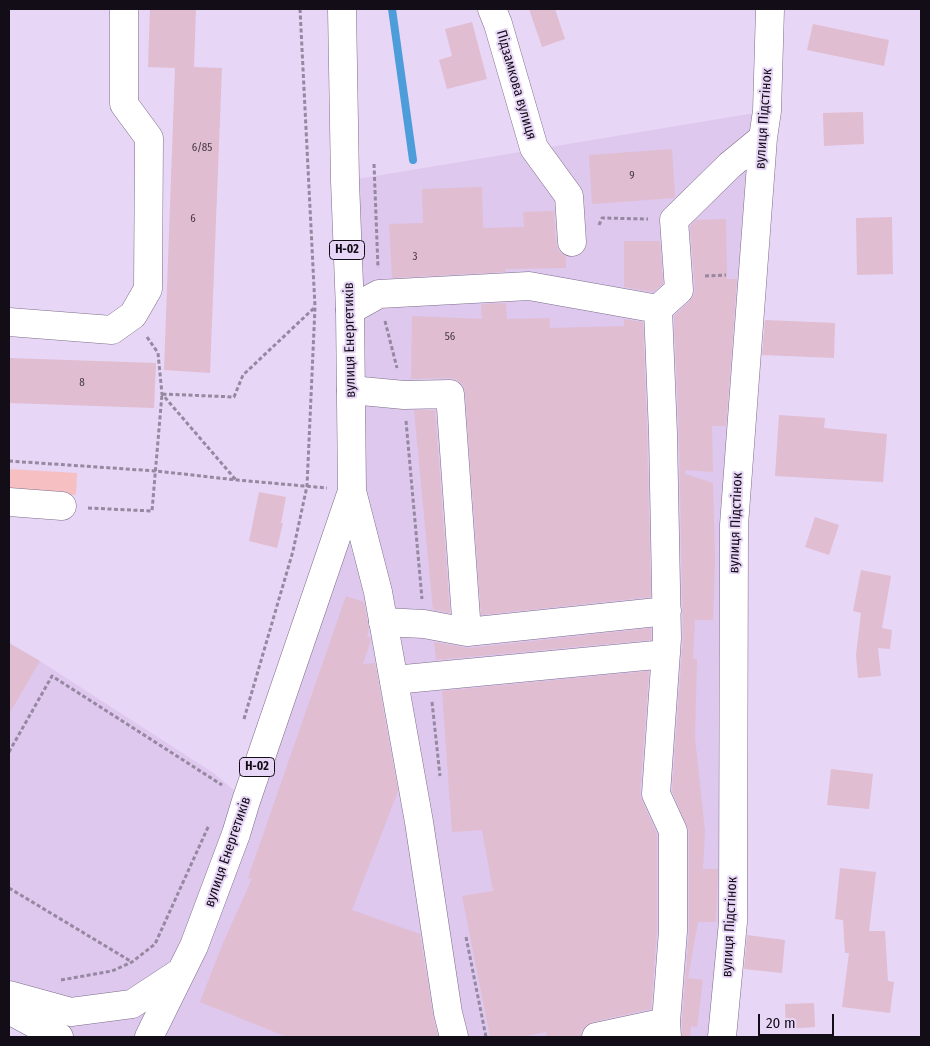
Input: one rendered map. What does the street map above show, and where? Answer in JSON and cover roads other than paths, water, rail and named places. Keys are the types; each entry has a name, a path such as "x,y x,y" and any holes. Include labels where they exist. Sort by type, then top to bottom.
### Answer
{"main road":[{"path":"9,322 112,330 133,315 148,289 149,138 124,104 124,9"},
{"name":"вулиця Енергетиків","path":"342,9 345,182 350,310 352,491 378,592 419,822 448,1013 454,1037"},
{"name":"Підзамкова вулиця","path":"492,9 534,148 568,196 572,242"},
{"name":"вулиця Підстінок","path":"722,1037 733,922 734,525 763,138 767,112 770,9"},
{"path":"596,1037 667,1030 673,932 673,831 656,794 666,654 667,611 658,309 679,290 674,220 730,165 763,138"},
{"path":"350,310 379,294 529,286 658,309"},
{"path":"351,390 404,395 450,394 467,632"},
{"name":"вулиця Енергетиків","path":"149,1037 194,946 236,834 352,491"},
{"path":"9,502 62,506"},
{"path":"383,622 424,624 467,632 667,611"},
{"path":"394,680 666,654"},
{"path":"9,995 72,1012 132,1004 180,972"},
{"path":"9,1010 59,1037"}],"waterway":[{"path":"392,9 413,160"}]}
